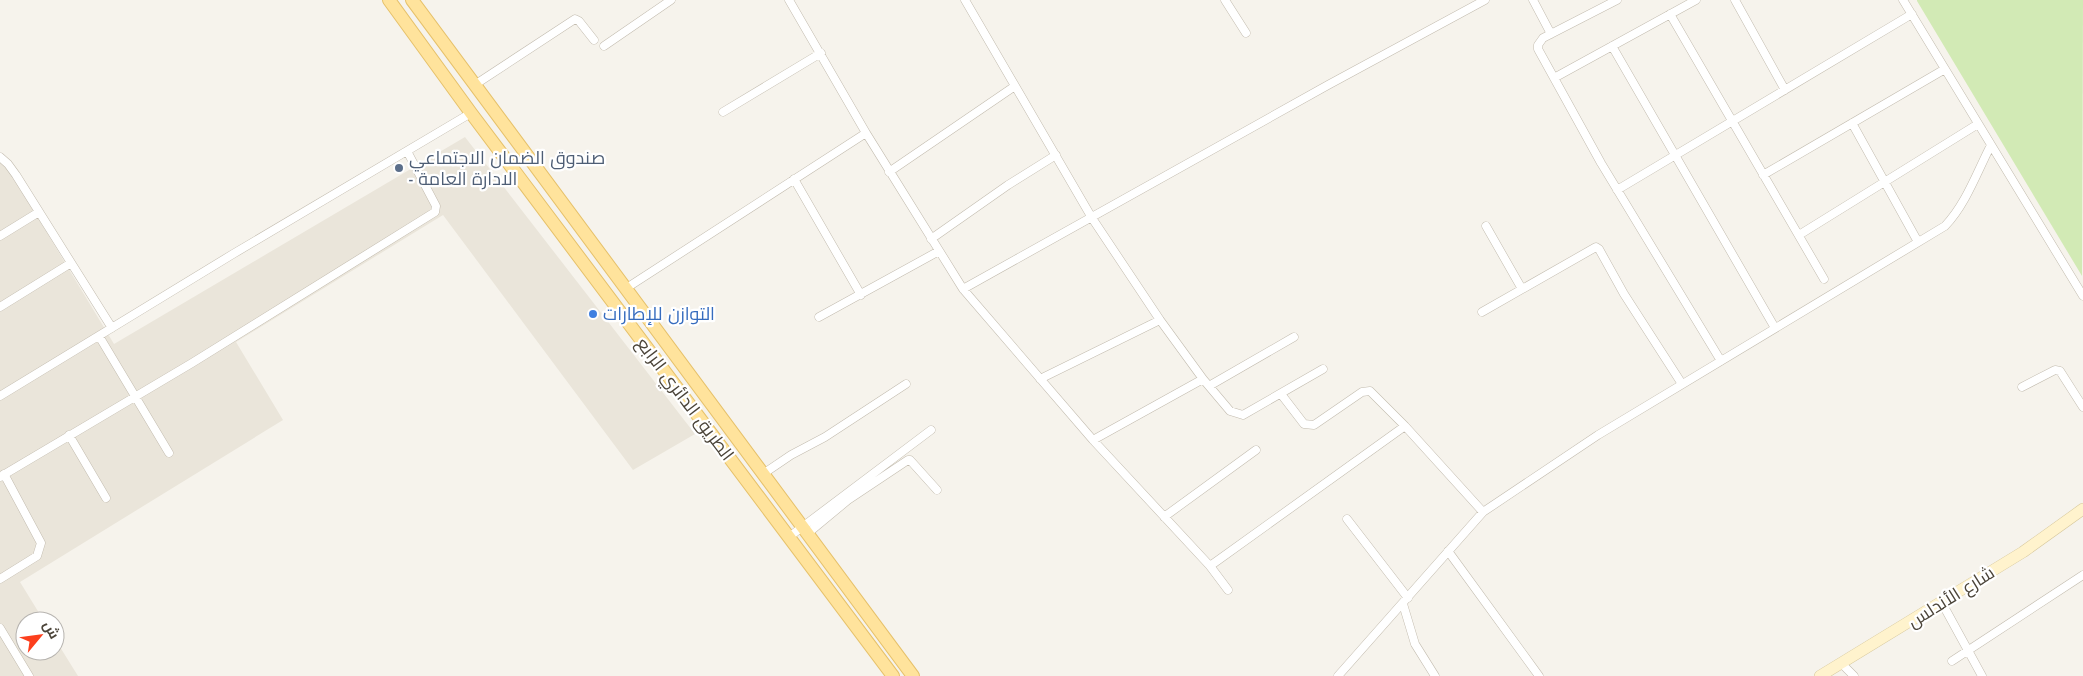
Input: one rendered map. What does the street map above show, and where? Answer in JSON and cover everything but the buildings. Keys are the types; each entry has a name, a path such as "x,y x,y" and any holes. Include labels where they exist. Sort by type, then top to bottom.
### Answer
{"main road":[{"name":"الطريق الدائري الرابع","path":"389,0 471,113 893,676"},
{"name":"الطريق الدائري الرابع","path":"412,0 913,676"},
{"path":"642,341 648,343 653,341 658,333"},
{"name":"شارع الأندلس","path":"1820,676 2023,552 2082,511"}],"street":[{"path":"604,46 671,0"},
{"path":"789,0 866,133 963,289 1093,440 1210,566 1228,590"},
{"path":"965,0 1092,218 1160,320 1203,379 1230,411 1243,415 1323,369"},
{"path":"1225,0 1246,33"},
{"path":"963,289 1328,85 1485,0"},
{"path":"1533,0 1551,34"},
{"path":"1618,0 1551,34 1540,41 1538,49 1617,190 1720,361"},
{"path":"1554,78 1696,0"},
{"path":"1735,0 1784,90"},
{"path":"1903,0 2083,296"},
{"path":"1670,14 1824,279"},
{"path":"1617,190 1912,14"},
{"path":"476,84 575,19 580,21 594,40"},
{"path":"1612,46 1674,156 1776,328"},
{"path":"722,112 821,53"},
{"path":"1763,174 1945,69"},
{"path":"890,172 1015,86"},
{"path":"0,396 471,113"},
{"path":"1852,123 1918,242"},
{"path":"1798,235 1978,124"},
{"path":"625,289 866,133"},
{"path":"1338,676 1483,512 1598,435 1945,226 1964,200 1990,145"},
{"path":"0,579 37,556 41,543 2,475 136,397 435,212 436,206 407,151"},
{"path":"931,239 1008,185 1056,155"},
{"path":"0,157 8,164 112,328"},
{"path":"794,179 861,295"},
{"path":"0,236 39,212"},
{"path":"1486,226 1522,288"},
{"path":"1482,312 1592,248 1599,249 1624,294 1682,384"},
{"path":"819,317 939,251"},
{"path":"0,306 71,263"},
{"path":"1040,378 1160,320"},
{"path":"99,336 169,454"},
{"path":"1209,386 1294,337"},
{"path":"2022,387 2055,370 2060,371 2083,407"},
{"path":"1093,440 1203,379"},
{"path":"763,474 906,384"},
{"path":"1281,394 1304,424 1308,426 1314,425 1362,392 1370,391 1405,426 1483,512"},
{"path":"1210,566 1405,426"},
{"path":"805,531 857,485 931,430"},
{"path":"69,435 106,498"},
{"path":"1164,517 1256,450"},
{"path":"789,537 805,531 908,460 937,490"},
{"path":"1347,519 1405,601 1415,644 1434,676"},
{"path":"1448,551 1540,676"},
{"path":"1952,661 2083,575"},
{"path":"1942,603 1982,676"},
{"path":"0,628 30,676"},
{"path":"1842,663 1854,676"}],"shaded area":[{"path":"465,137 695,434 633,470 443,215 236,342 283,420 20,582 38,611 15,611 15,661 65,661 65,655 78,676 0,676 0,161 3,160 114,344"}],"green space":[{"path":"2083,0 2082,276 1917,1"}],"place":[{"name":"صندوق الضمان الاجتماعي - الادارة العامة","path":"399,168"},
{"name":"التوازن للإطارات","path":"593,314"}]}
